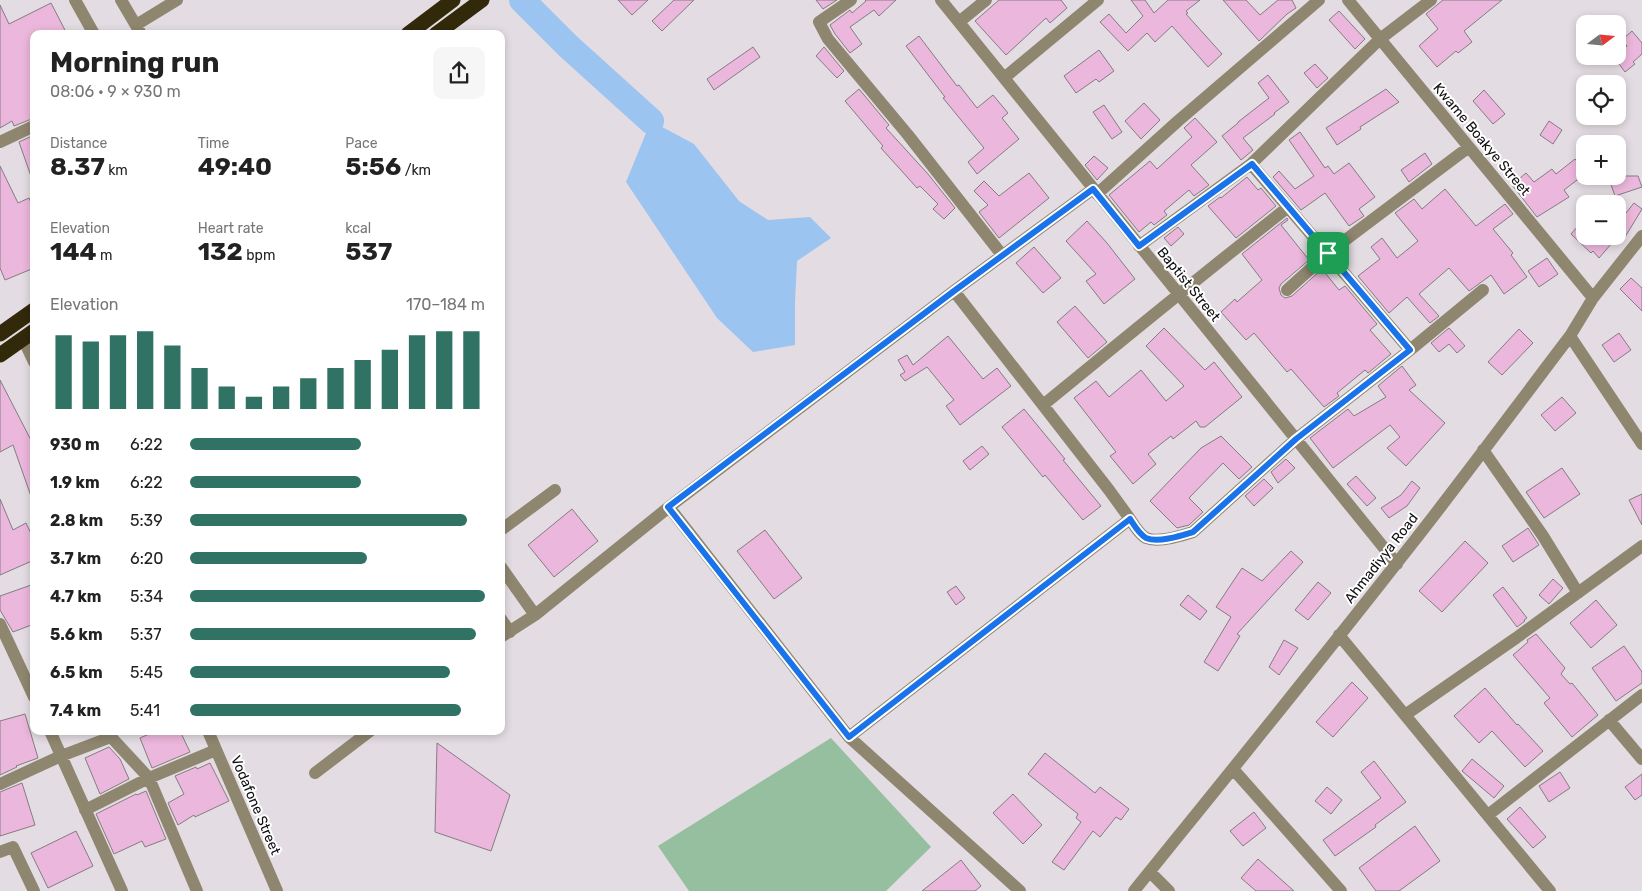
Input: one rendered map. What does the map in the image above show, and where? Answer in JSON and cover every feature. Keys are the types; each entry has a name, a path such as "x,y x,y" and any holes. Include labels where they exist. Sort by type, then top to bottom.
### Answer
{"highway":[{"path":"413,30 453,0"},
{"path":"441,30 482,0"},
{"path":"431,16 437,30"},
{"path":"0,334 30,313"},
{"path":"0,356 28,335"}],"street":[{"path":"75,0 92,30"},
{"path":"121,0 139,29 176,0"},
{"path":"851,0 819,22 828,40 908,136 1002,256"},
{"name":"Baptist Street","path":"941,0 1397,564"},
{"path":"959,22 986,0"},
{"path":"1004,78 1098,0"},
{"path":"505,634 535,615 668,507 954,291 1095,192 1319,0"},
{"name":"Kwame Boakye Street","path":"1348,0 1593,298"},
{"path":"1139,246 1252,164 1380,39 1431,0"},
{"path":"0,142 30,128"},
{"path":"1287,290 1328,253 1469,147"},
{"path":"1252,164 1410,350"},
{"path":"1043,405 1220,260 1288,208"},
{"name":"Ahmadiyya Road","path":"1134,891 1301,686 1339,635 1397,564 1570,336 1593,298 1642,236"},
{"path":"954,291 1109,490 1140,533 1146,538 1175,538 1193,532 1296,439 1483,290"},
{"path":"1570,336 1642,444"},
{"path":"1483,450 1543,536 1578,593"},
{"path":"505,527 555,490"},
{"path":"668,507 849,737 1020,891"},
{"path":"849,737 1130,519"},
{"path":"1405,715 1642,546"},
{"path":"505,573 535,615"},
{"path":"0,624 30,688"},
{"path":"1339,635 1550,891"},
{"path":"1488,815 1642,695"},
{"path":"1609,720 1642,759"},
{"path":"52,735 122,891"},
{"name":"Vodafone Street","path":"210,735 276,891"},
{"path":"315,773 365,735"},
{"path":"0,784 62,756 111,737 149,778 194,890"},
{"path":"85,810 149,778 216,750"},
{"path":"1233,769 1341,891"},
{"path":"0,852 13,847 34,891"},
{"path":"1150,872 1169,891"}],"green space":[{"path":"831,738 931,847 886,891 689,891 658,846"}],"water":[{"path":"651,121 694,144 739,201 768,220 810,217 831,238 797,261 795,345 753,352 717,318 626,182"}],"building":[{"path":"618,0 648,0 632,15"},
{"path":"674,0 694,0 662,31 652,21"},
{"path":"816,0 837,0 823,9"},
{"path":"865,0 896,0 879,16 874,10 850,27 862,44 850,53 830,25 850,10 852,13"},
{"path":"999,0 1061,0 1067,8 1050,23 1046,18 1006,55 975,21"},
{"path":"1131,0 1145,0 1154,13 1168,0 1200,0 1186,11 1188,13 1186,14 1222,54 1208,67 1172,26 1155,42 1147,33 1128,51 1100,22 1109,14 1126,33 1143,16"},
{"path":"1223,0 1246,0 1260,15 1278,0 1292,0 1296,8 1287,14 1259,41"},
{"path":"1443,0 1502,0 1464,31 1472,42 1458,53 1456,51 1437,67 1419,46 1438,29 1426,14"},
{"path":"51,3 65,30 30,30 30,120 14,126 12,121 0,128 0,5 9,24"},
{"path":"1339,11 1365,39 1355,49 1329,20"},
{"path":"1632,31 1642,43 1642,54 1633,62 1635,64 1625,72 1620,65 1626,65 1626,36"},
{"path":"919,36 957,86 959,85 977,108 993,95 1008,113 1002,118 1019,139 977,174 968,162 984,148 943,98 945,97 906,46"},
{"path":"753,47 760,57 714,90 707,79"},
{"path":"824,47 844,71 837,78 816,56"},
{"path":"1099,50 1114,71 1099,82 1096,79 1076,93 1064,76"},
{"path":"1315,64 1328,78 1317,88 1304,73"},
{"path":"1268,75 1289,102 1243,138 1253,150 1241,160 1222,136 1269,98 1258,83"},
{"path":"859,89 889,125 886,128 928,174 955,208 944,219 933,209 938,204 920,186 917,188 881,148 883,146 845,101"},
{"path":"1386,89 1399,102 1360,127 1361,129 1337,145 1326,128"},
{"path":"1484,90 1505,114 1493,124 1473,101"},
{"path":"1144,103 1160,120 1141,139 1125,121"},
{"path":"1104,105 1122,132 1112,139 1093,112"},
{"path":"1195,118 1217,142 1191,165 1209,185 1194,196 1189,190 1164,211 1167,215 1154,225 1151,222 1139,232 1109,195 1150,161 1157,169 1192,137 1184,128"},
{"path":"1549,121 1562,130 1553,144 1540,135"},
{"path":"1300,132 1325,168 1328,166 1334,174 1349,163 1375,197 1359,209 1364,216 1349,226 1325,193 1301,210 1273,177 1279,171 1295,189 1314,176 1289,140"},
{"path":"30,137 30,173 19,142"},
{"path":"1425,153 1432,164 1409,182 1401,170"},
{"path":"1094,156 1108,168 1097,180 1085,165"},
{"path":"1575,159 1576,160 1576,181 1564,190 1569,197 1537,217 1512,185 1526,173 1534,182 1552,169 1556,174"},
{"path":"0,166 18,203 29,198 30,200 30,270 5,280 0,268"},
{"path":"1029,173 1049,198 999,238 979,212 988,205 974,191 984,181 999,196"},
{"path":"1626,176 1638,176 1642,187 1615,195 1611,185 1626,185"},
{"path":"1247,177 1258,190 1261,188 1276,206 1236,238 1208,206"},
{"path":"1445,189 1476,226 1505,204 1513,214 1493,229 1513,253 1511,255 1527,277 1504,294 1491,275 1469,291 1449,268 1419,294 1439,316 1430,323 1407,297 1389,313 1358,276 1380,259 1371,247 1382,238 1397,258 1418,241 1395,213 1414,199 1422,209"},
{"path":"1634,203 1642,209 1626,235 1626,213"},
{"path":"1287,218 1288,220 1281,225 1309,260 1281,284 1279,288 1281,295 1285,298 1292,296 1322,269 1339,290 1345,286 1377,324 1370,330 1391,354 1368,373 1365,370 1337,393 1339,396 1324,407 1291,369 1287,372 1254,333 1246,340 1221,312 1235,299 1237,302 1262,280 1242,254"},
{"path":"1087,221 1135,279 1104,304 1086,281 1096,274 1066,241"},
{"path":"1178,227 1184,234 1171,246 1164,238"},
{"path":"1576,228 1576,239 1571,234"},
{"path":"1583,245 1610,245 1599,258 1593,251 1591,253"},
{"path":"1034,247 1061,278 1043,293 1016,263"},
{"path":"1547,258 1558,274 1539,287 1528,271"},
{"path":"1631,278 1642,288 1642,311 1620,289"},
{"path":"1075,306 1107,342 1088,358 1057,322"},
{"path":"1164,328 1205,370 1214,362 1242,397 1205,427 1200,427 1196,421 1173,439 1171,436 1148,454 1156,464 1133,484 1110,456 1116,452 1074,398 1096,381 1109,397 1141,370 1166,401 1184,386 1146,346"},
{"path":"1449,328 1465,346 1457,353 1449,344 1439,352 1431,343"},
{"path":"1519,329 1533,343 1502,375 1488,362"},
{"path":"1619,333 1631,350 1614,362 1602,345"},
{"path":"948,336 983,379 997,368 1011,386 960,425 946,406 954,400 927,367 905,381 900,375 905,372 898,360 907,355 913,365"},
{"path":"1402,366 1416,385 1409,390 1445,423 1406,466 1387,448 1400,437 1390,425 1333,468 1310,438 1348,409 1354,416 1386,397 1378,386"},
{"path":"0,380 30,438 30,493 13,445 0,452"},
{"path":"1562,397 1576,413 1555,431 1541,415"},
{"path":"1024,409 1101,506 1083,520 1045,475 1043,477 1002,427"},
{"path":"1221,436 1252,467 1239,479 1223,463 1189,498 1203,512 1189,525 1177,528 1150,501 1201,448"},
{"path":"982,446 989,454 970,470 963,461"},
{"path":"1286,459 1295,468 1278,483 1271,472"},
{"path":"1562,468 1580,494 1544,518 1526,492"},
{"path":"1356,476 1376,498 1367,506 1347,484"},
{"path":"1264,479 1273,488 1254,506 1245,496"},
{"path":"1412,481 1420,488 1407,506 1389,518 1381,508 1401,495"},
{"path":"1642,494 1642,525 1629,500"},
{"path":"0,499 13,530 26,523 30,532 30,562 0,575"},
{"path":"572,509 598,541 554,577 528,545"},
{"path":"1528,528 1539,545 1513,562 1502,546"},
{"path":"765,530 802,578 774,599 737,551"},
{"path":"1465,541 1488,563 1442,612 1419,591"},
{"path":"1291,551 1303,562 1237,634 1240,636 1218,671 1204,662 1231,617 1216,607 1242,568 1262,581"},
{"path":"1553,579 1563,588 1549,604 1539,595"},
{"path":"1318,582 1331,593 1308,620 1295,610"},
{"path":"30,585 30,626 13,632 0,610 0,596"},
{"path":"956,586 965,598 956,605 947,592"},
{"path":"1503,587 1527,618 1517,627 1493,595"},
{"path":"1188,595 1207,611 1200,620 1180,605"},
{"path":"1596,600 1617,625 1591,648 1570,623"},
{"path":"1536,634 1565,668 1561,674 1570,684 1572,683 1598,715 1572,737 1544,703 1550,698 1513,655 1528,642 1527,640"},
{"path":"1284,640 1298,648 1279,675 1269,667"},
{"path":"1624,646 1642,672 1642,683 1616,701 1592,668"},
{"path":"1352,682 1368,698 1333,737 1316,722"},
{"path":"1485,688 1517,725 1543,751 1525,767 1492,731 1479,743 1454,716"},
{"path":"25,714 38,758 16,766 0,775 0,721"},
{"path":"147,735 182,735 190,752 152,768 140,738"},
{"path":"437,743 510,795 491,851 435,832"},
{"path":"109,747 120,759 129,779 100,794 85,758"},
{"path":"1045,753 1095,793 1100,787 1129,809 1121,820 1116,817 1100,837 1093,831 1064,870 1052,862 1081,822 1076,818 1078,814 1028,774"},
{"path":"1472,759 1504,786 1494,798 1462,771"},
{"path":"1374,761 1406,802 1375,825 1376,827 1335,856 1323,840 1381,798 1361,772"},
{"path":"210,763 229,801 195,817 194,815 178,825 168,803 184,794 175,776"},
{"path":"1560,772 1570,788 1549,802 1539,786"},
{"path":"1642,774 1642,795 1635,800 1625,787"},
{"path":"22,783 35,825 0,836 0,792"},
{"path":"1327,787 1342,800 1331,814 1315,801"},
{"path":"146,791 166,839 145,847 142,841 114,854 96,814"},
{"path":"1013,794 1042,825 1023,844 993,813"},
{"path":"1520,807 1546,837 1533,848 1507,819"},
{"path":"1254,812 1266,828 1243,846 1230,831"},
{"path":"1415,826 1440,861 1399,891 1376,891 1359,868"},
{"path":"76,831 93,866 48,888 31,853"},
{"path":"1258,859 1294,891 1256,891 1241,878"},
{"path":"961,860 981,886 975,891 922,891"}],"waterway":[{"path":"522,0 568,46 651,121"}],"route":[{"path":"1252,164 1328,253 1410,350 1296,439 1193,532 1175,538 1146,538 1130,519 849,737 668,507 954,291 1093,189 1139,246 1252,164"}]}
